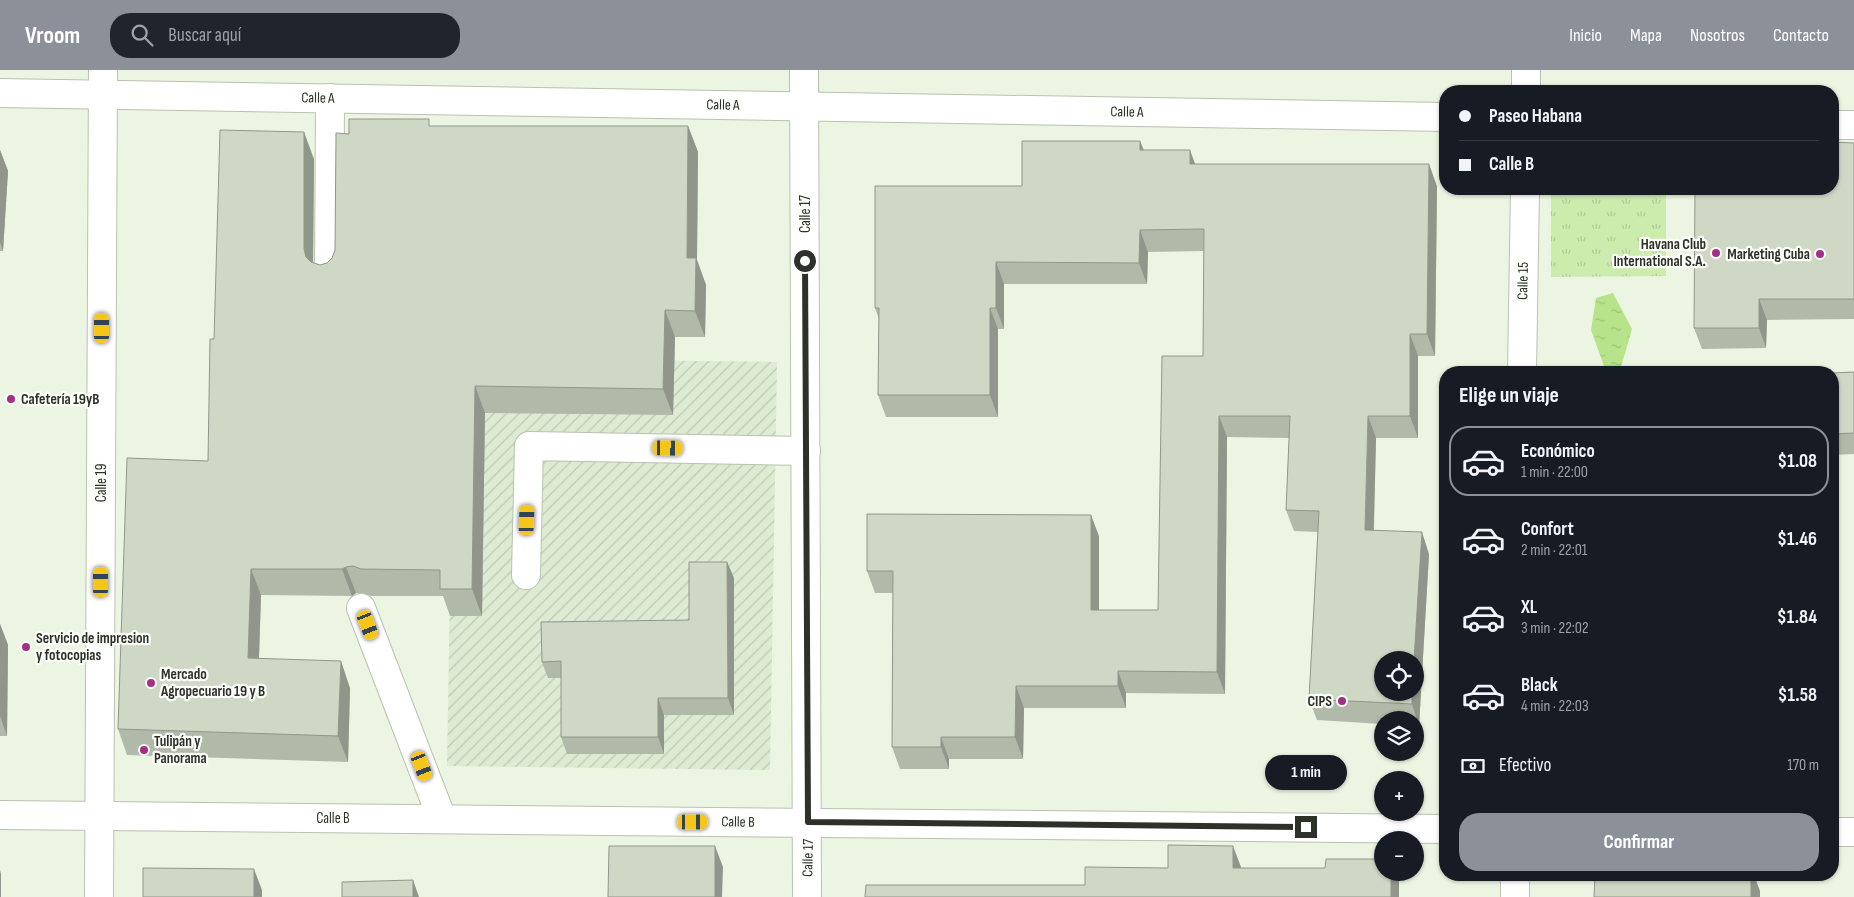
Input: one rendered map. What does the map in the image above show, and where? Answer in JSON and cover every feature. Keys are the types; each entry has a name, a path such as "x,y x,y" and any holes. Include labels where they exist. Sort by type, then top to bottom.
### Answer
{"street":[{"name":"Calle 17","path":"804,70 807,897"},
{"path":"1526,70 1526,85"},
{"name":"Calle A","path":"0,93 103,82 330,98 1439,117"},
{"name":"Calle 19","path":"99,897 103,82"},
{"path":"329,276 330,98"},
{"path":"1839,124 1854,125"},
{"name":"Calle 15","path":"1522,366 1525,195"},
{"path":"526,575 529,446 806,451"},
{"path":"361,608 442,819"},
{"name":"Calle B","path":"0,815 1439,829"},
{"path":"1839,832 1854,832"},
{"path":"1515,881 1515,897"}],"shaded area":[{"path":"454,358 777,362 770,770 447,766"}],"green space":[{"path":"1551,195 1666,195 1666,276 1551,277"}],"water":[{"path":"1613,293 1632,329 1621,366 1604,366 1591,330 1596,298"}],"building":[{"path":"349,119 429,119 429,126 688,126 687,258 696,258 695,311 665,310 663,389 475,386 472,589 440,589 440,570 361,569 353,566 342,569 251,569 248,658 341,661 338,736 118,729 127,458 208,461 210,339 214,339 220,130 304,132 304,249 306,257 311,262 320,265 327,263 332,258 335,250 336,133 349,134"},
{"path":"1022,141 1140,141 1140,150 1190,150 1190,164 1429,164 1427,334 1410,334 1410,416 1368,416 1365,530 1422,532 1415,651 1374,651 1374,701 1412,701 1412,704 1309,699 1319,511 1286,510 1290,416 1219,416 1217,672 1118,671 1118,686 1016,686 1015,737 941,737 941,747 892,747 893,571 867,571 867,514 1091,515 1091,610 1158,610 1162,356 1203,356 1204,229 1140,230 1139,263 996,262 996,308 990,308 990,395 878,395 879,308 875,308 875,186 1022,186"},
{"path":"1839,142 1854,143 1854,299 1759,299 1759,328 1694,328 1695,195 1839,195"},
{"path":"1854,372 1854,433 1839,434 1839,373"},
{"path":"689,562 727,562 728,698 658,698 658,737 561,737 561,661 542,662 541,622 689,620"},
{"path":"1168,845 1233,846 1233,868 1325,868 1326,859 1374,859 1374,881 1391,881 1391,897 865,897 866,885 1085,885 1085,867 1168,868"},
{"path":"609,846 715,846 715,897 608,897"},
{"path":"143,868 254,869 254,897 143,897"},
{"path":"413,880 413,897 342,897 342,882"},
{"path":"1595,881 1751,881 1751,897 1594,897"}],"place":[{"name":"Havana Club International S.A.","path":"1716,253"},
{"name":"Marketing Cuba","path":"1820,254"},
{"name":"Cafetería 19yB","path":"11,399"},
{"name":"Servicio de impresion y fotocopias","path":"26,647"},
{"name":"Mercado Agropecuario 19 y B","path":"151,683"},
{"name":"CIPS","path":"1342,701"},
{"name":"Tulipán y Panorama","path":"144,750"}],"route":[{"path":"805,261 808,822 1306,827"}]}
